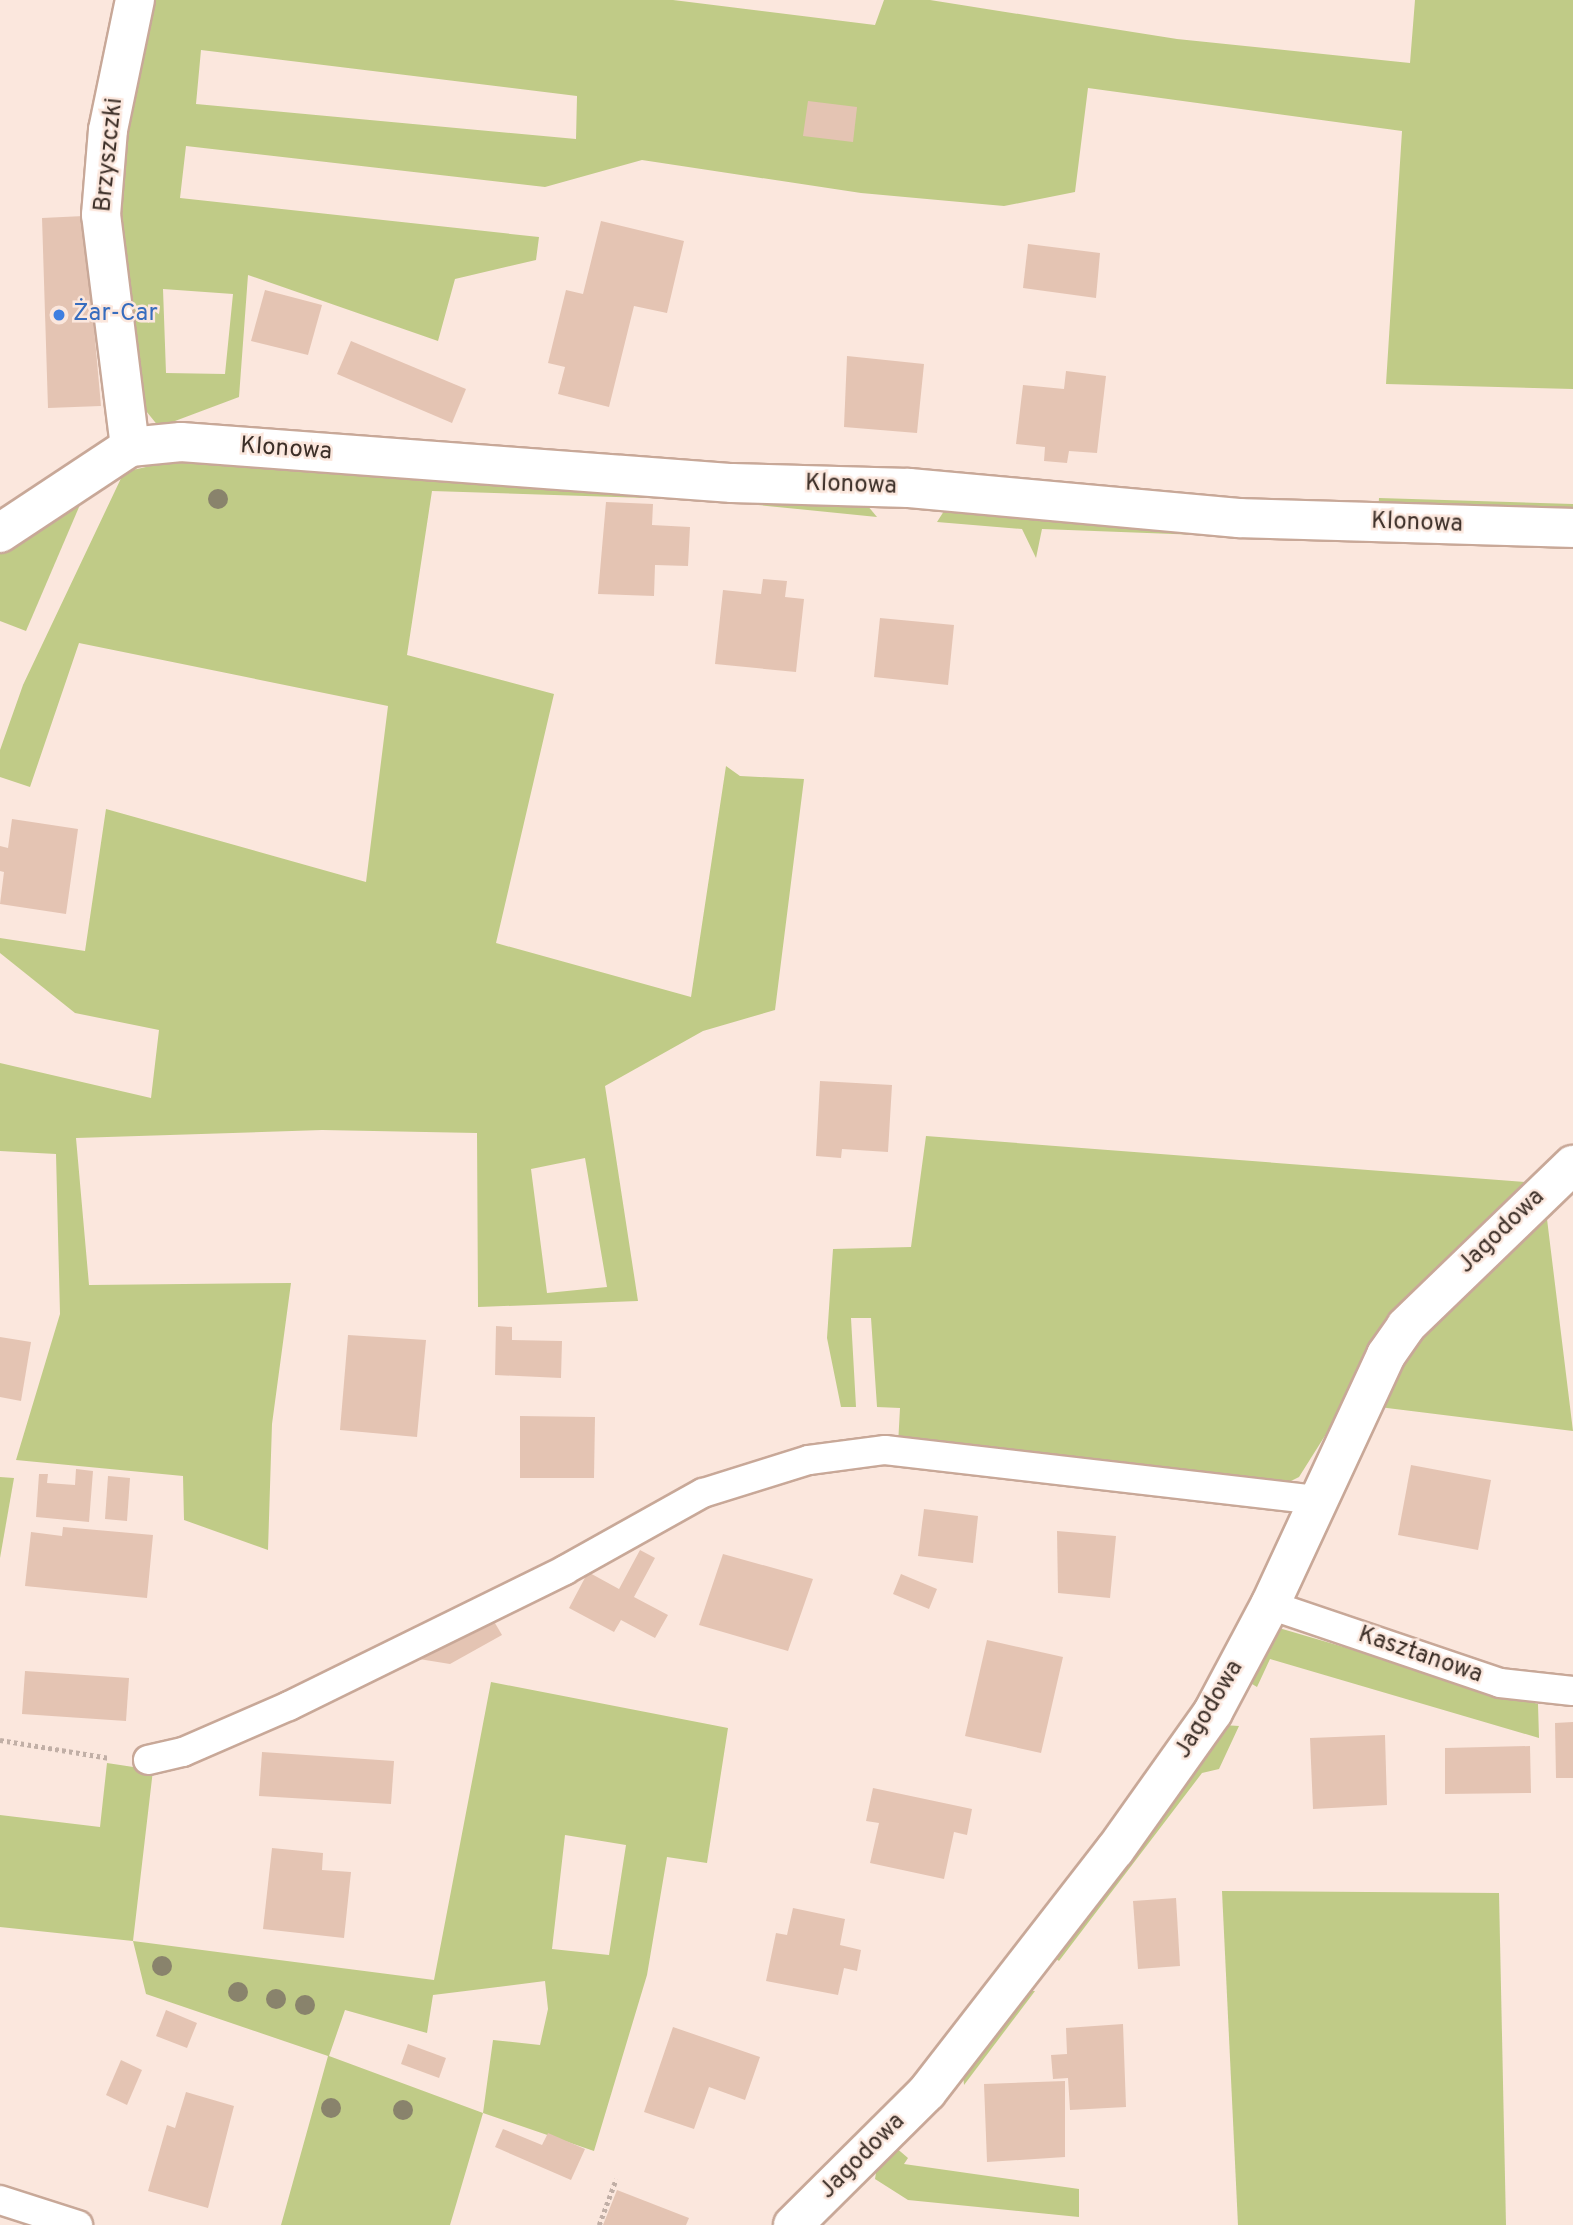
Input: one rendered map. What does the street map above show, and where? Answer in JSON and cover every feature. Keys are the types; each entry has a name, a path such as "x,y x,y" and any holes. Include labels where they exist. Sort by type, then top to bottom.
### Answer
{"street":[{"name":"Brzyszczki","path":"130,447 102,215 108,130 135,0"},
{"name":"Klonowa","path":"130,447 181,442 732,483 909,488 1239,518 1573,528"},
{"path":"0,533 130,447"},
{"name":"Jagodowa","path":"793,2225 927,2092 1100,1870 1213,1712 1270,1605 1386,1355 1406,1326 1573,1165"}],"lane":[{"path":"148,1760 183,1752 289,1706 565,1570 703,1493 809,1460 885,1450 1318,1500"},
{"name":"Kasztanowa","path":"1270,1605 1500,1683 1573,1691"},
{"path":"0,2200 78,2225"}],"path":[{"path":"0,1740 148,1760"},
{"path":"599,2225 616,2179"}],"green space":[{"path":"147,0 673,0 875,25 884,0 930,0 1177,39 1410,63 1415,0 1573,0 1573,389 1386,384 1402,131 1088,88 1075,192 1004,206 861,193 642,160 545,187 186,146 180,198 539,237 536,260 455,279 438,341 248,275 239,397 159,427 138,401 112,204","holes":["201,50 577,96 576,139 196,104","163,289 233,294 225,374 166,373"]},
{"path":"181,459 708,500 432,491 407,655 554,694 496,943 691,997 726,766 740,776 804,779 775,1010 703,1031 605,1086 638,1301 478,1307 477,1133 322,1130 76,1138 89,1285 291,1283 272,1424 268,1550 184,1520 183,1476 16,1460 60,1314 56,1154 0,1151 0,1063 151,1098 159,1030 75,1013 0,953 0,938 85,951 106,809 366,882 388,706 79,643 30,787 0,777 0,750 23,685 124,472","holes":["585,1158 607,1287 547,1293 531,1169"]},
{"path":"88,486 26,631 0,621 0,553"},
{"path":"759,493 867,505 877,517 758,505"},
{"path":"1379,498 1573,504 1573,520 1378,512"},
{"path":"944,511 1184,528 1573,542 1573,549 1042,529 1036,558 1022,529 937,522"},
{"path":"926,1136 1525,1182 1418,1288 1299,1477 1283,1485 898,1445 900,1408 877,1407 871,1318 851,1318 856,1407 841,1407 827,1338 833,1249 911,1247"},
{"path":"1541,1208 1553,1214 1547,1219 1573,1431 1379,1407 1406,1354"},
{"path":"0,1477 14,1478 0,1558"},
{"path":"1279,1628 1538,1704 1539,1738 1270,1659 1257,1687 1247,1681"},
{"path":"491,1682 728,1728 707,1863 667,1857 647,1975 594,2151 483,2113 450,2225 281,2225 328,2056 146,1994 133,1941 434,1980","holes":["565,1835 626,1845 609,1955 552,1949","545,1981 548,2009 540,2045 493,2040 483,2113 329,2056 345,2010 427,2033 433,1995"]},
{"path":"1223,1725 1239,1726 1219,1769 1202,1773 1059,1961 1052,1956"},
{"path":"107,1763 153,1770 133,1941 0,1927 0,1815 100,1827"},
{"path":"1222,1891 1499,1893 1506,2225 1238,2225"},
{"path":"1025,1991 1035,1991 964,2085 963,2073"},
{"path":"894,2146 908,2158 904,2164 1079,2189 1079,2217 908,2200 875,2179 877,2166"}],"building":[{"path":"808,101 857,107 853,142 803,136"},
{"path":"84,216 101,406 48,408 42,218"},
{"path":"601,221 684,241 667,313 634,306 609,407 558,394 565,367 548,363 566,290 583,294"},
{"path":"1028,244 1100,253 1096,298 1023,288"},
{"path":"265,290 322,305 308,355 251,341"},
{"path":"351,341 466,389 452,423 337,374"},
{"path":"847,356 924,364 917,433 844,427"},
{"path":"1066,371 1106,376 1097,453 1069,451 1067,463 1044,461 1045,447 1016,444 1023,385 1064,389"},
{"path":"606,502 653,504 652,525 690,527 688,566 655,565 654,596 598,594"},
{"path":"763,579 787,581 785,597 804,599 796,672 715,664 723,590 761,594"},
{"path":"880,618 954,625 948,685 874,677"},
{"path":"12,819 78,829 66,914 0,904 4,872 0,871 0,846 8,848"},
{"path":"820,1081 892,1085 888,1152 842,1149 841,1158 816,1156"},
{"path":"496,1326 512,1327 512,1340 562,1341 561,1378 495,1375"},
{"path":"348,1335 426,1340 417,1437 340,1430"},
{"path":"0,1337 31,1342 21,1401 0,1397"},
{"path":"520,1416 595,1417 594,1478 520,1478"},
{"path":"1411,1465 1491,1480 1478,1550 1398,1535"},
{"path":"76,1469 93,1471 89,1522 36,1517 39,1474 48,1474 47,1483 75,1485"},
{"path":"108,1476 130,1478 127,1521 105,1519"},
{"path":"924,1509 978,1516 973,1563 918,1556"},
{"path":"63,1527 153,1535 147,1598 25,1586 31,1532 62,1536"},
{"path":"1057,1531 1116,1536 1110,1598 1058,1593"},
{"path":"640,1550 655,1558 634,1597 668,1615 655,1638 621,1620 614,1632 569,1608 588,1572 619,1589"},
{"path":"723,1554 813,1579 788,1651 699,1625"},
{"path":"901,1574 937,1589 929,1609 893,1594"},
{"path":"492,1618 502,1635 450,1664 419,1659"},
{"path":"987,1640 1063,1657 1041,1753 965,1736"},
{"path":"25,1671 129,1678 126,1721 22,1714"},
{"path":"1573,1722 1573,1778 1556,1778 1555,1723"},
{"path":"1385,1735 1387,1805 1313,1809 1310,1738"},
{"path":"1530,1746 1531,1793 1445,1794 1445,1748"},
{"path":"262,1752 394,1761 391,1804 259,1796"},
{"path":"873,1788 972,1809 967,1835 954,1832 944,1879 870,1863 879,1823 866,1821"},
{"path":"272,1848 323,1853 322,1870 351,1872 344,1938 263,1929"},
{"path":"1176,1898 1180,1966 1138,1969 1133,1901"},
{"path":"793,1908 845,1919 840,1945 861,1950 857,1971 844,1968 838,1995 766,1981 776,1933 787,1935"},
{"path":"166,2010 197,2023 187,2048 156,2036"},
{"path":"1123,2024 1126,2107 1070,2110 1068,2078 1053,2079 1051,2055 1067,2054 1066,2028"},
{"path":"673,2027 760,2057 745,2100 709,2087 694,2129 644,2112"},
{"path":"408,2044 446,2058 439,2078 401,2064"},
{"path":"121,2060 142,2070 127,2105 106,2095"},
{"path":"1065,2081 1065,2157 987,2162 984,2084"},
{"path":"186,2092 234,2106 208,2208 148,2191 167,2125 175,2128"},
{"path":"503,2129 542,2145 548,2133 585,2149 571,2180 495,2147"},
{"path":"617,2190 689,2218 686,2225 603,2225"}],"place":[{"name":"Żar-Car","path":"59,315"}]}
